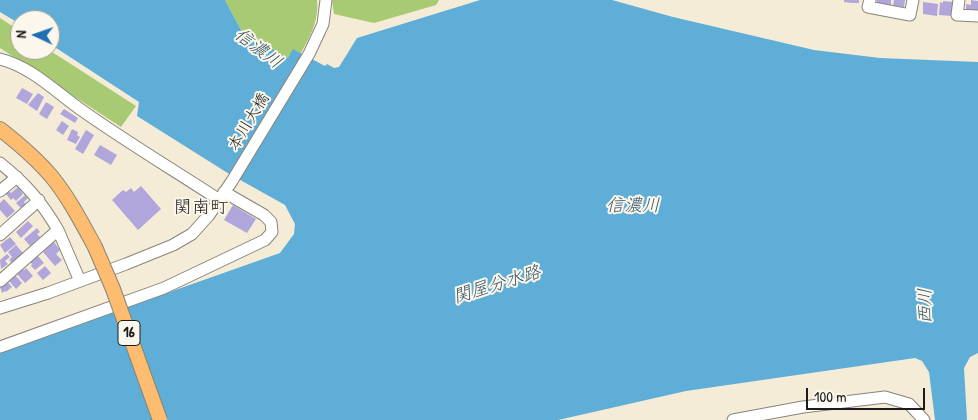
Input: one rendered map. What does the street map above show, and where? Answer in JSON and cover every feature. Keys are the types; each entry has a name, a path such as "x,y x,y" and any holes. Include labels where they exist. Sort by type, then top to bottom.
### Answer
{"main road":[{"name":"16","path":"0,129 29,153 52,177 69,201 95,247 113,289 160,420"}],"street":[{"name":"本川大橋","path":"0,308 80,281 173,245 192,234 209,215 232,181 309,54 323,24 326,0"},
{"path":"870,0 868,7 910,16 913,0"},
{"path":"960,0 957,15 978,16"},
{"path":"0,59 12,62 81,110 221,196 264,215 271,222 272,232 265,240 164,288 0,347"},
{"path":"0,163 17,176 39,200 58,230 80,281"},
{"path":"0,191 17,176"},
{"path":"0,235 39,200"},
{"path":"0,281 58,230"},
{"path":"733,420 803,407 885,397 909,404 924,420"}],"green space":[{"path":"225,0 317,0 317,15 301,53 294,50 288,58 241,30"},
{"path":"332,0 439,0 436,5 374,23 334,14"},
{"path":"0,18 10,24 10,55 0,48"},
{"path":"60,57 136,106 121,127 18,60 60,60"}],"water":[{"name":"信濃川","path":"0,0 225,0 241,30 288,58 293,49 325,66 327,64 334,68 339,67 357,38 480,0 612,0 673,17 814,50 880,58 978,62 978,353 970,357 964,368 967,420 935,420 929,372 922,361 915,358 686,391 558,420 0,420 0,352 280,253 294,234 295,224 285,205 226,172 137,116 139,102 60,51 60,10 10,10 10,18 0,12"}],"building":[{"path":"844,0 859,0 859,3 844,2"},
{"path":"877,0 891,0 891,5 877,3"},
{"path":"894,0 905,0 904,7 893,6"},
{"path":"971,0 978,1 978,11 966,9 966,4 971,5"},
{"path":"943,1 953,2 952,16 939,15 940,2 943,3"},
{"path":"923,2 938,4 937,16 923,14"},
{"path":"22,88 33,94 27,104 16,98"},
{"path":"38,93 44,97 37,111 28,105"},
{"path":"46,102 54,107 47,119 39,114"},
{"path":"64,109 78,118 75,123 60,114"},
{"path":"62,121 69,126 63,135 56,130"},
{"path":"72,129 78,132 77,135 80,137 76,144 67,140"},
{"path":"86,130 94,135 83,154 75,149"},
{"path":"100,145 117,155 111,165 94,155"},
{"path":"141,186 161,209 138,230 112,200 123,190 126,192 131,188 134,192"},
{"path":"18,187 23,194 16,201 13,198 11,200 6,194 9,191 11,193"},
{"path":"25,195 28,198 24,202 27,206 23,210 16,203"},
{"path":"4,199 15,211 7,218 0,210 0,203"},
{"path":"233,205 256,219 247,233 224,220"},
{"path":"28,221 33,226 21,238 16,232"},
{"path":"37,228 40,232 37,234 40,237 30,246 24,239"},
{"path":"10,237 16,244 5,253 0,245"},
{"path":"54,242 60,250 56,254 62,260 55,266 43,252"},
{"path":"16,245 23,253 12,263 9,260 12,257 8,252"},
{"path":"7,254 10,257 5,261 8,264 1,269 0,260"},
{"path":"38,256 44,263 35,270 30,262"},
{"path":"45,266 51,273 43,280 37,273"},
{"path":"22,268 24,270 26,268 33,276 25,283 16,273"},
{"path":"15,275 22,283 16,289 9,281"},
{"path":"7,281 12,287 2,293 0,287"}],"district":[{"name":"関南町","path":"201,208"}],"water label":[{"name":"関屋分水路","path":"497,285"},
{"name":"西川","path":"926,306"}]}
